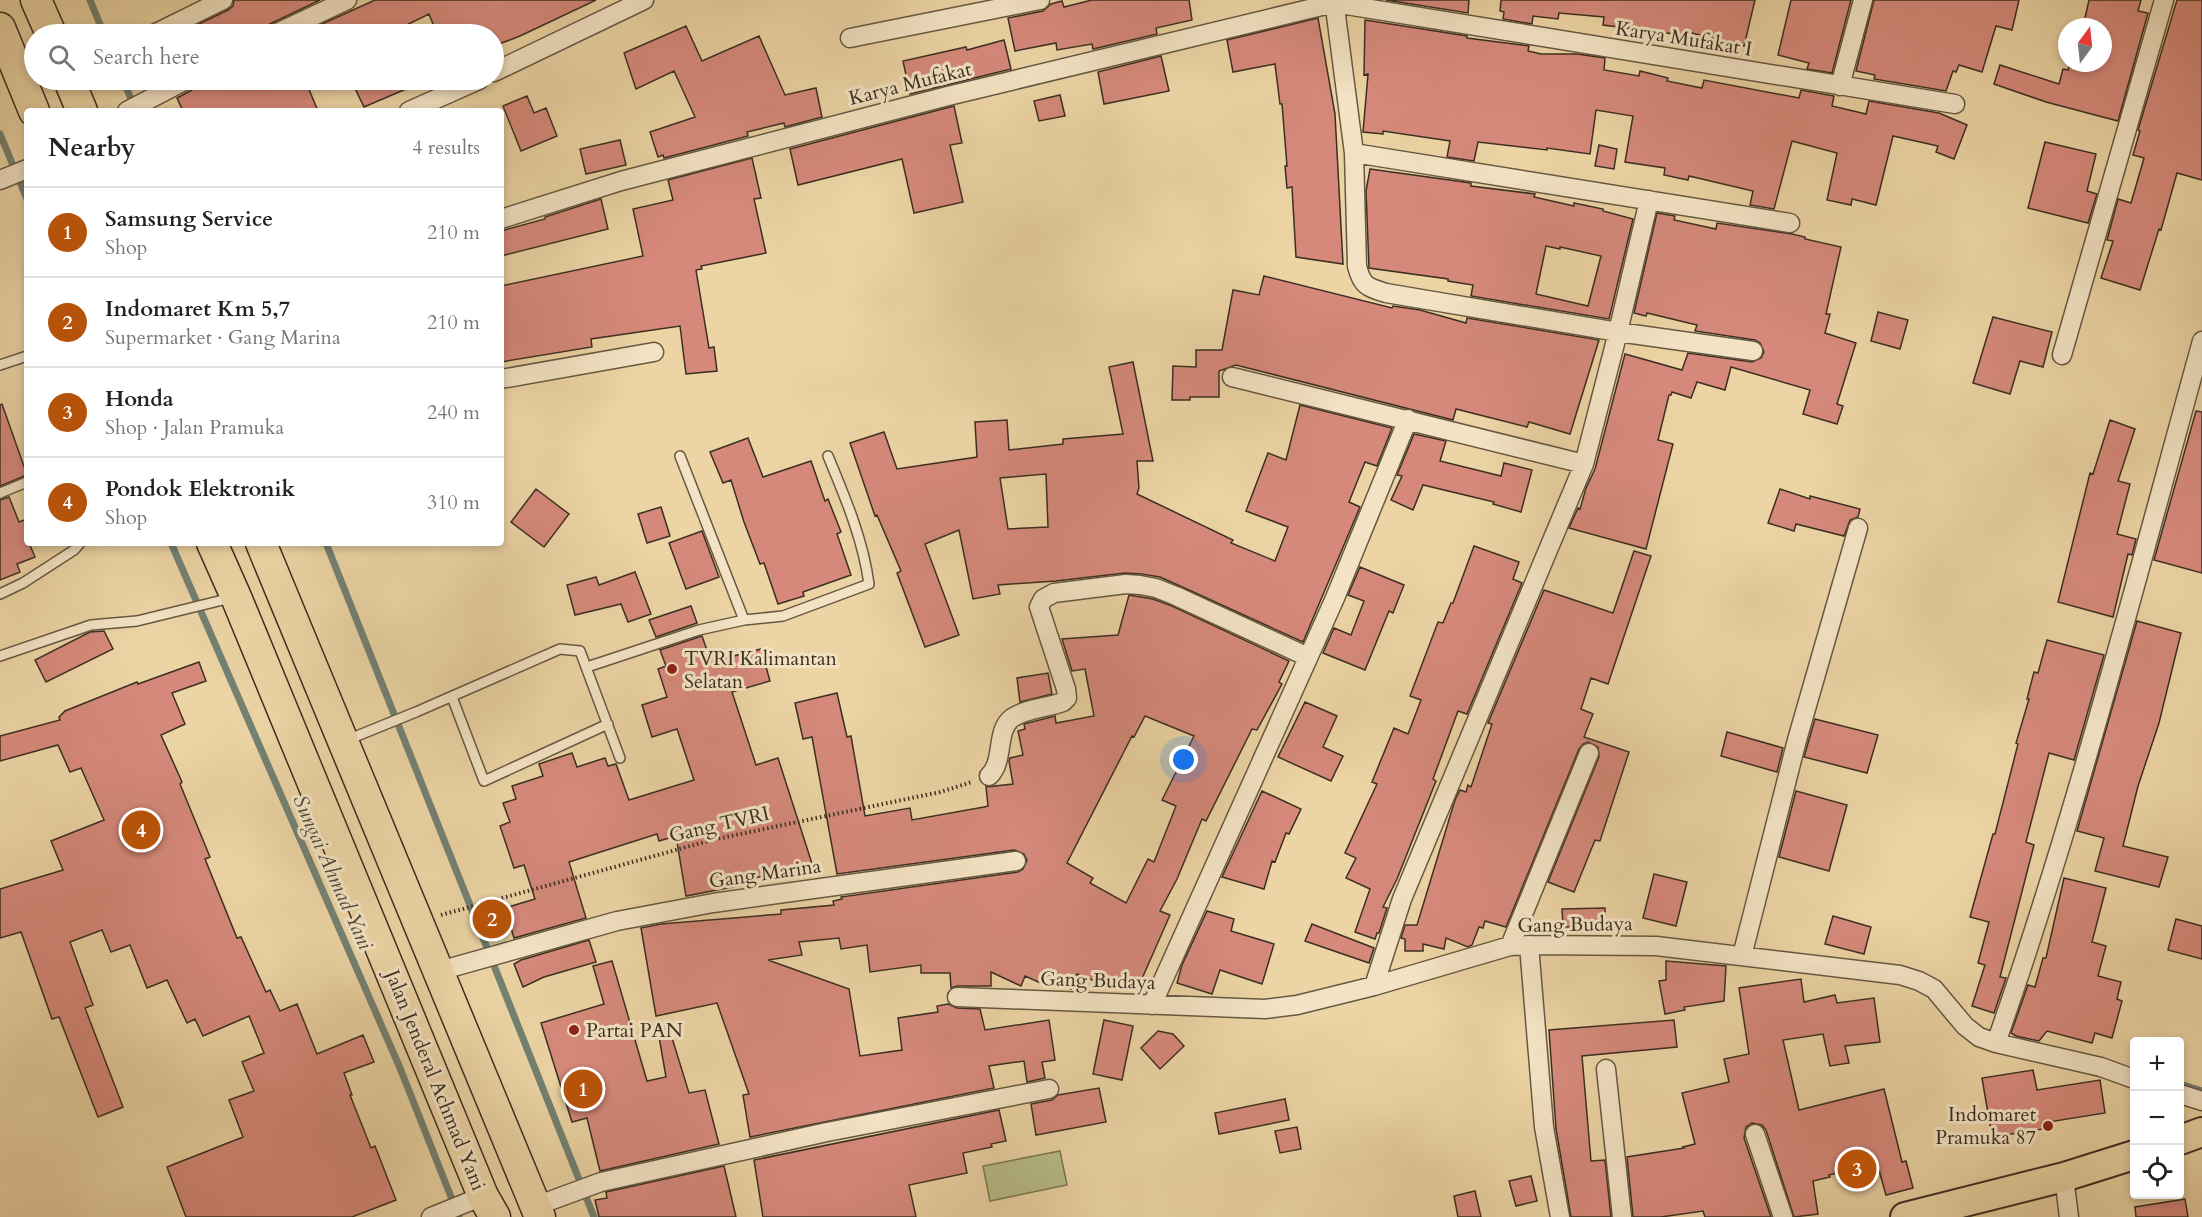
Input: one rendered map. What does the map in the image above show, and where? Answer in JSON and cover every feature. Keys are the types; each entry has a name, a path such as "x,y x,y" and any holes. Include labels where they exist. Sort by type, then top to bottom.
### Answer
{"highway":[{"path":"36,0 47,24"},
{"path":"0,28 7,63 32,108"},
{"path":"73,90 81,108"},
{"name":"Jalan Jenderal Achmad Yani","path":"213,546 223,600 332,831 481,1206"},
{"path":"262,546 538,1212"},
{"path":"332,831 373,812"},
{"path":"349,872 388,853"}],"main road":[{"path":"2184,1139 2202,1132"},
{"path":"1919,1215 2064,1177 2130,1156"}],"street":[{"path":"174,24 223,0"},
{"path":"296,24 347,0"},
{"path":"504,67 644,0"},
{"path":"850,38 1040,0"},
{"path":"1840,86 1863,0"},
{"path":"2062,355 2164,0"},
{"path":"1334,1 1354,153 1357,266 1360,280 1369,288 1386,293 1618,332 1753,351"},
{"name":"Karya Mufakat I","path":"1334,1 1955,104"},
{"name":"Karya Mufakat","path":"504,218 621,182 948,96 1334,1"},
{"path":"133,108 167,90"},
{"path":"416,108 456,90"},
{"path":"1354,153 1790,224"},
{"path":"0,180 24,169"},
{"path":"1374,986 1402,899 1584,464 1649,201"},
{"path":"1996,1043 2041,910 2110,673 2202,341"},
{"path":"504,378 654,352"},
{"path":"1232,377 1584,464"},
{"path":"1152,1005 1335,598 1408,419"},
{"path":"1742,956 1797,740 1858,528"},
{"path":"989,776 994,771 1004,732 1012,718 1063,702 1067,698 1039,607 1043,599 1054,593 1126,584 1156,588 1308,657"},
{"path":"1510,946 1589,753"},
{"name":"Gang Marina","path":"439,971 617,921 712,903 1016,861"},
{"path":"1529,945 1544,1127 1560,1217"},
{"name":"Gang Budaya","path":"957,997 1265,1010 1297,1005 1374,986 1510,946 1656,946 1900,975 1934,989 1965,1026 1979,1037 2101,1067 2130,1077"},
{"path":"1606,1069 1622,1217"},
{"path":"538,1212 602,1182 827,1132 1049,1089"},
{"path":"2184,1095 2202,1101"},
{"path":"1755,1134 1783,1217"},
{"path":"2064,1177 2069,1217"},
{"path":"434,1216 481,1206"}],"lane":[{"path":"0,365 24,357"},
{"path":"680,456 744,620"},
{"path":"587,667 699,630 744,620 783,616 869,584 863,550 828,456"},
{"path":"0,493 24,483"},
{"path":"0,594 23,583 77,546"},
{"path":"0,656 91,625 136,621 223,600"},
{"path":"343,741 452,697 560,649 580,651 620,758"},
{"path":"452,697 484,781 608,724"}],"path":[{"name":"Gang TVRI","path":"457,911 712,840 940,792 989,776"}],"green space":[{"path":"1060,1151 1067,1185 990,1201 983,1166"}],"building":[{"path":"234,0 320,0 270,24 199,24 233,6"},
{"path":"375,0 596,0 504,42 504,24 433,24 429,14 408,24 322,24"},
{"path":"1092,0 1189,0 1192,20 1156,28 1157,34 1093,49 1092,44 1057,50 1056,43 1015,51 1008,18 1043,11 1051,4 1062,1 1064,7"},
{"path":"1386,0 1469,0 1468,13"},
{"path":"1501,0 1755,0 1744,46 1683,31 1682,35 1603,25 1604,17 1559,13 1558,19 1533,16 1532,24 1503,19 1504,12 1500,11"},
{"path":"1791,0 1851,0 1832,73 1807,69 1809,63 1778,55"},
{"path":"1874,0 2019,0 2012,30 1996,26 1982,72 1959,65 1956,72 1953,71 1946,91 1874,79 1875,75 1856,71"},
{"path":"2089,0 2141,0 2138,11 2148,13 2118,121 2046,102 1994,84 2000,65 2059,84 2062,72 2112,72 2112,18 2085,18"},
{"path":"2177,0 2202,0 2202,180 2177,173 2161,230 2159,229 2140,290 2101,278 2113,241 2107,240 2118,199 2131,203 2144,158 2133,155 2140,131 2138,130"},
{"path":"1318,18 1335,114 1343,264 1296,257 1292,187 1287,188 1282,104 1280,104 1275,64 1233,72 1227,40"},
{"path":"1365,20 1467,36 1467,38 1529,46 1528,51 1541,54 1577,54 1605,58 1604,70 1639,76 1640,71 1668,78 1667,81 1702,88 1704,80 1799,98 1801,90 1834,96 1832,106 1866,114 1869,101 1939,113 1967,125 1954,159 1936,152 1938,146 1893,136 1876,205 1852,199 1851,205 1827,200 1837,153 1792,141 1774,209 1750,205 1753,191 1689,176 1688,180 1664,175 1665,168 1625,162 1633,116 1596,110 1590,154 1478,142 1474,161 1447,157 1450,141 1383,131 1383,134 1363,132 1368,74 1364,75"},
{"path":"686,26 702,61 759,36 785,95 816,88 822,117 785,127 784,123 747,132 748,136 664,158 663,155 658,157 650,132 695,117 674,71 636,89 624,53"},
{"path":"1004,40 1011,69 910,94 903,61 966,47 967,50"},
{"path":"1161,56 1169,91 1104,104 1098,72"},
{"path":"192,90 309,90 317,108 182,108 177,98"},
{"path":"356,90 404,90 364,107"},
{"path":"1060,95 1065,116 1039,121 1034,101"},
{"path":"527,96 534,113 546,108 557,136 521,151 503,106"},
{"path":"954,106 962,143 950,145 963,202 914,213 902,159 798,185 790,149"},
{"path":"620,140 626,165 586,174 580,149"},
{"path":"2045,142 2096,154 2087,191 2097,194 2088,223 2028,208"},
{"path":"1599,145 1617,149 1614,169 1595,166"},
{"path":"752,158 761,198 754,199 766,253 701,266 702,269 696,270 709,348 714,347 717,371 686,374 680,326 591,339 592,347 504,362 504,285 643,256 633,209 673,200 668,180"},
{"path":"1370,169 1535,194 1534,197 1574,206 1574,203 1603,209 1603,211 1633,219 1609,319 1471,296 1473,285 1448,281 1448,279 1369,268 1366,191","holes":["1546,246 1560,249 1560,247 1601,256 1588,306 1536,294"]},
{"path":"601,199 608,229 504,255 504,230 545,219 545,217"},
{"path":"1657,213 1675,216 1674,220 1716,229 1717,223 1792,234 1841,247 1826,314 1830,314 1825,333 1856,343 1837,404 1843,406 1837,424 1803,414 1810,390 1731,367 1725,390 1697,382 1691,398 1672,392 1669,395 1658,440 1673,444 1646,549 1569,528 1578,508 1580,509 1595,469 1625,354 1682,370 1688,353 1752,362 1761,358 1764,352 1760,343 1755,340 1695,331 1697,325 1647,313 1646,316 1634,313"},
{"path":"1264,276 1392,308 1393,306 1420,310 1466,323 1467,318 1599,340 1570,434 1529,422 1527,427 1456,409 1453,420 1236,365 1219,371 1219,397 1190,397 1190,400 1172,400 1173,366 1196,367 1196,350 1222,350 1233,290 1259,295"},
{"path":"1878,312 1908,320 1900,349 1871,341"},
{"path":"1993,317 2052,332 2043,367 2020,361 2010,394 1973,383"},
{"path":"1133,362 1153,461 1137,461 1139,488 1137,494 1233,540 1231,543 1275,561 1288,527 1246,511 1268,453 1286,460 1300,405 1392,428 1377,466 1365,462 1349,502 1360,507 1303,642 1160,577 1141,574 1125,573 998,585 1000,594 973,599 959,530 925,544 959,635 925,647 897,573 901,571 877,515 875,516 850,443 884,432 897,469 977,457 975,422 1007,420 1009,450 1063,444 1063,439 1123,434 1109,367","holes":["1046,474 1048,527 1008,529 1000,478"]},
{"path":"2,404 24,466 24,476 0,486 0,405"},
{"path":"2196,411 2202,412 2202,573 2154,560"},
{"path":"2110,420 2135,429 2118,481 2130,484 2117,534 2136,539 2132,555 2128,554 2113,617 2058,602 2090,473 2093,474"},
{"path":"1414,434 1446,441 1440,461 1501,476 1504,463 1532,470 1521,512 1493,504 1494,502 1423,485 1413,510 1391,500 1402,476 1397,475"},
{"path":"748,438 763,477 811,461 825,501 828,499 841,532 837,534 851,575 803,592 804,596 778,604 764,563 760,564 744,522 731,480 723,483 710,452"},
{"path":"536,489 569,514 544,547 511,522"},
{"path":"1780,489 1810,499 1810,496 1860,509 1858,517 1850,520 1844,536 1796,524 1794,531 1768,523"},
{"path":"9,497 19,522 24,520 24,546 30,546 35,557 17,564 20,572 0,580 0,500"},
{"path":"661,507 670,536 647,543 638,514"},
{"path":"702,531 719,577 686,589 669,543"},
{"path":"1474,546 1519,562 1513,579 1522,583 1467,714 1458,711 1433,779 1436,781 1397,879 1383,907 1387,908 1375,939 1355,932 1370,889 1346,878 1356,858 1345,853 1377,784 1372,782 1394,728 1408,734 1421,700 1410,696 1438,622 1443,623 1453,603"},
{"path":"1634,551 1651,556 1608,684 1591,678 1581,709 1593,714 1584,737 1629,752 1600,841 1595,840 1574,892 1548,882 1599,757 1598,747 1588,742 1579,749 1506,927 1485,921 1483,928 1479,927 1472,945 1468,947 1446,938 1444,949 1423,944 1423,951 1405,951 1405,939 1401,938 1405,925 1417,925 1455,800 1460,790 1466,792 1468,785 1471,787 1492,724 1488,723 1544,590 1613,613"},
{"path":"1360,567 1404,585 1393,613 1389,611 1365,670 1323,653 1334,628 1351,635 1364,601 1348,595"},
{"path":"635,572 651,614 628,622 621,604 575,615 567,585 596,577 599,585"},
{"path":"1129,595 1153,599 1172,606 1289,661 1279,682 1282,684 1257,730 1252,729 1206,821 1202,819 1177,879 1160,911 1170,915 1137,990 1116,981 1113,988 1077,974 1071,989 1042,976 1043,984 1025,976 1021,986 991,972 991,986 951,988 950,973 921,973 921,965 870,972 867,945 841,949 839,938 799,942 802,955 768,960 849,989 860,1056 902,1050 898,1018 938,1012 937,1006 948,1004 957,1008 980,1009 985,1030 1049,1020 1055,1060 1042,1062 1045,1078 1027,1082 1024,1061 989,1066 994,1088 750,1137 743,1095 749,1094 717,1003 656,1016 641,928 661,924 781,914 781,910 834,905 833,901 842,899 841,897 1018,872 1023,869 1027,860 1024,854 1014,850 837,874 812,737 803,739 795,703 837,693 847,737 851,736 865,816 910,808 912,820 984,807 988,806 986,787 1013,784 1009,761 1010,758 1023,755 1018,731 1025,729 1024,724 1055,716 1056,723 1094,716 1085,669 1072,671 1062,639 1118,635","holes":["1145,716 1194,736 1162,800 1176,806 1154,862 1148,859 1126,903 1090,883 1093,878 1067,863 1132,736 1134,737"]},
{"path":"691,606 697,623 656,637 649,620"},
{"path":"2137,621 2181,633 2159,723 2138,786 2123,846 2168,857 2159,887 2095,871 2104,838 2077,831"},
{"path":"104,631 113,649 46,682 35,660 90,632"},
{"path":"702,636 708,653 719,650 722,659 761,649 770,681 732,692 756,765 778,758 815,873 792,877 791,872 752,878 753,883 686,896 676,836 659,841 657,834 569,862 586,918 514,938 505,908 535,899 524,865 514,868 500,826 510,822 503,803 516,799 512,786 543,776 539,764 572,753 577,767 605,758 608,766 616,764 629,800 694,780 677,729 652,737 642,705 667,697 658,669 666,666 660,650"},
{"path":"2047,640 2104,655 2074,760 2049,753 2026,842 2034,845 2000,977 2006,978 1994,1013 1972,1006 1985,965 1978,963 1989,922 1970,917 1993,834 1995,834 2034,672 2038,673"},
{"path":"199,662 206,681 172,693 185,724 161,735 182,782 180,784 210,857 205,859 237,938 241,937 266,992 270,990 280,1011 297,1004 317,1054 363,1035 374,1062 344,1073 352,1095 350,1095 371,1148 375,1146 396,1200 352,1217 186,1217 167,1167 243,1137 229,1100 254,1091 242,1062 264,1053 249,1016 203,1036 195,1019 187,1023 167,980 147,988 130,945 111,952 102,930 70,942 93,1005 85,1008 123,1107 98,1117 59,1017 52,1019 21,932 0,938 0,889 63,870 51,841 104,820 81,768 70,772 58,745 0,761 0,736 60,720 59,717 65,711 137,682 138,684"},
{"path":"1048,673 1052,694 1020,702 1017,678"},
{"path":"1305,702 1337,716 1323,747 1343,756 1331,781 1278,757"},
{"path":"1815,719 1878,735 1867,773 1804,757"},
{"path":"1727,732 1783,748 1777,772 1721,756"},
{"path":"1262,791 1301,809 1289,834 1286,833 1275,862 1272,861 1264,889 1222,877"},
{"path":"1796,791 1847,805 1829,871 1779,857"},
{"path":"1654,874 1687,882 1676,926 1643,918"},
{"path":"2064,878 2106,888 2092,942 2106,946 2098,976 2121,982 2117,999 2122,1001 2112,1038 2095,1033 2092,1043 2047,1031 2039,1041 2011,1033 2028,985 2035,987 2043,958 2046,958"},
{"path":"1605,908 1605,926 1563,927 1562,909"},
{"path":"1207,911 1234,919 1231,931 1274,944 1262,984 1220,970 1212,994 1177,983 1182,965"},
{"path":"1833,916 1871,927 1864,954 1825,944"},
{"path":"2176,919 2202,926 2202,959 2168,950"},
{"path":"1312,924 1374,948 1369,963 1305,941"},
{"path":"589,940 596,962 544,977 523,987 514,964"},
{"path":"612,961 647,1081 666,1077 658,1031 669,1028 689,1093 705,1090 719,1144 600,1171 587,1118 572,1122 541,1023 604,1004 593,966"},
{"path":"1666,961 1726,966 1724,1001 1684,1007 1685,1010 1665,1014 1659,981 1666,980"},
{"path":"1801,979 1804,1002 1835,995 1837,1003 1874,998 1880,1042 1845,1046 1849,1063 1830,1066 1823,1034 1783,1040 1799,1110 1884,1089 1902,1162 1906,1161 1913,1188 1886,1195 1877,1163 1813,1181 1818,1214 1794,1217 1766,1130 1762,1125 1752,1123 1746,1127 1744,1138 1771,1217 1705,1217 1703,1211 1661,1217 1633,1217 1627,1157 1684,1148 1695,1144 1682,1093 1729,1082 1724,1059 1749,1054 1739,988"},
{"path":"1104,1020 1133,1026 1122,1080 1093,1074"},
{"path":"1674,1020 1677,1047 1582,1056 1591,1161 1605,1160 1611,1217 1571,1217 1556,1129 1549,1030"},
{"path":"1158,1031 1173,1034 1184,1046 1160,1069 1141,1048"},
{"path":"2033,1070 2037,1090 2100,1080 2105,1113 2042,1123 2043,1129 1992,1137 1982,1078"},
{"path":"1099,1088 1106,1122 1036,1135 1031,1104 1052,1100 1058,1095"},
{"path":"1285,1099 1289,1120 1219,1134 1215,1113"},
{"path":"999,1110 1006,1141 991,1144 992,1147 963,1153 967,1173 909,1185 916,1217 763,1217 754,1160"},
{"path":"1297,1127 1301,1149 1280,1153 1275,1131"},
{"path":"724,1166 736,1217 599,1217 595,1200 607,1198 606,1192"},
{"path":"1531,1176 1537,1201 1516,1206 1509,1181"},
{"path":"1475,1191 1481,1217 1458,1217 1454,1196"},
{"path":"2185,1199 2188,1217 2136,1217 2135,1207"}],"waterway":[{"name":"Sungai Ahmad Yani","path":"90,0 100,24"},
{"name":"Sungai Ahmad Yani","path":"127,90 134,106"},
{"name":"Sungai Ahmad Yani","path":"0,134 24,192"},
{"name":"Sungai Ahmad Yani","path":"172,546 400,1068 459,1217"},
{"name":"Sungai Ahmad Yani","path":"327,546 594,1217"},
{"path":"2184,1085 2202,1091"}],"place":[{"name":"TVRI Kalimantan Selatan","path":"672,669"},
{"name":"Pondok Elektronik","path":"141,830"},
{"name":"Indomaret Km 5,7","path":"492,919"},
{"name":"Partai PAN","path":"574,1030"},
{"name":"Samsung Service","path":"583,1089"},
{"name":"Indomaret Pramuka 87","path":"2048,1126"},
{"name":"Honda","path":"1857,1169"}]}
